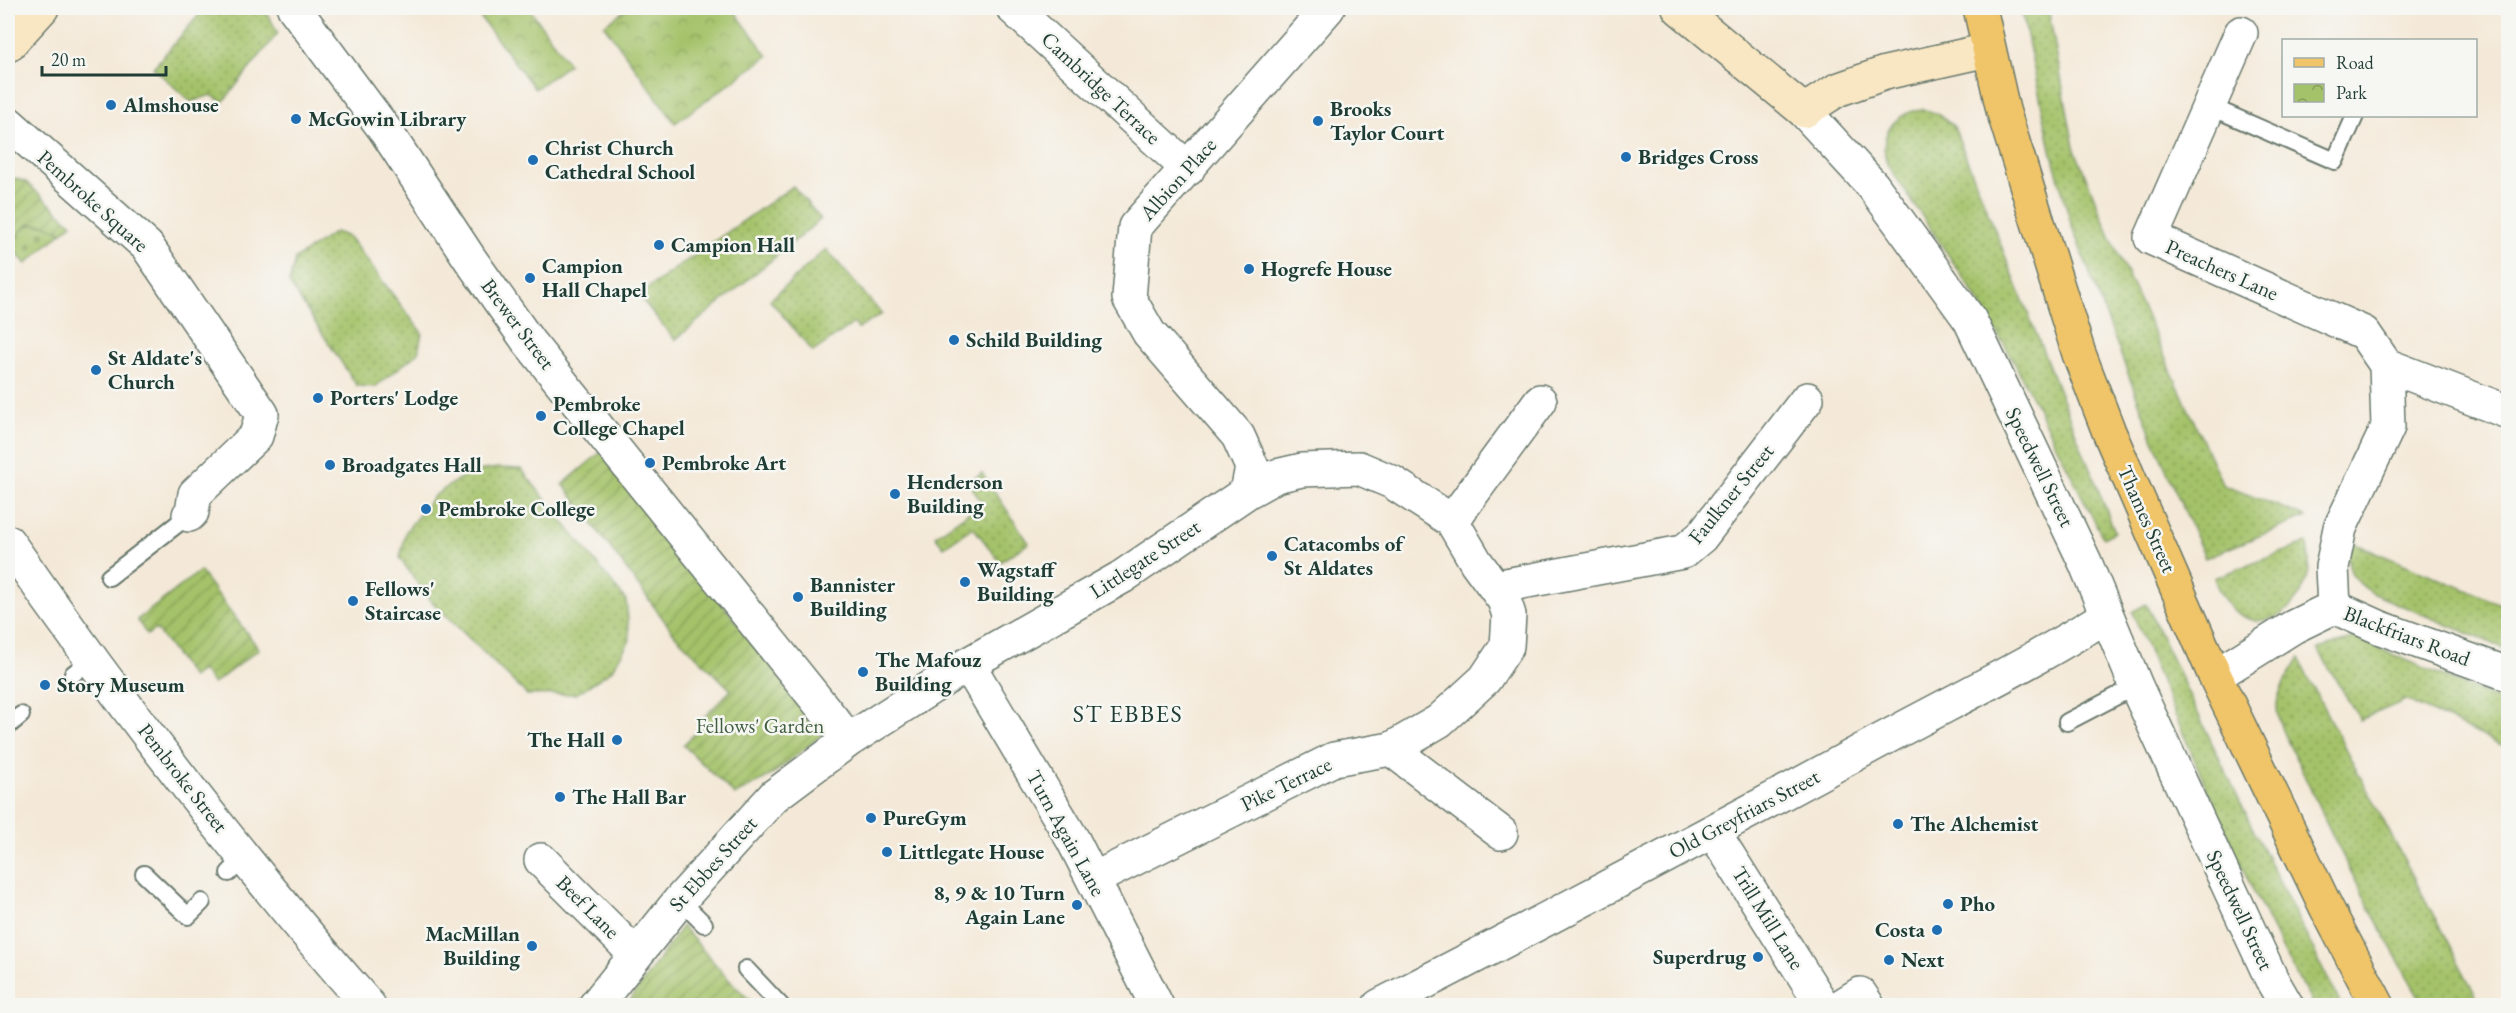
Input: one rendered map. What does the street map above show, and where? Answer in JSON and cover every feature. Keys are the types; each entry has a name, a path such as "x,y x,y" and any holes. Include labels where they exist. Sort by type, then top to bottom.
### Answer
{"main road":[{"name":"Thames Street","path":"1980,8 2003,111 2079,354 2109,432 2215,676 2326,907 2378,1005"}],"street":[{"path":"8,45 42,8"},
{"name":"Brewer Street","path":"294,8 385,130 470,259 528,341 849,740"},
{"name":"Cambridge Terrace","path":"1013,8 1188,169"},
{"name":"Albion Place","path":"1247,492 1252,467 1238,436 1149,333 1129,297 1135,227 1328,8"},
{"name":"Speedwell Street","path":"1679,8 1804,111 1873,186 1970,320 2085,562 2136,686 2272,980 2287,1005"},
{"name":"Preachers Lane","path":"2241,33 2151,238 2364,333 2386,366"},
{"path":"1804,111 1837,90 1886,74 1988,50"},
{"name":"Pembroke Square","path":"8,123 147,246 262,414 256,436 195,494 192,512 189,515"},
{"path":"2334,607 2332,567 2340,528 2388,427 2386,366 2508,412"},
{"name":"Faulkner Street","path":"1495,587 1661,558 1683,552 1701,537 1807,399"},
{"path":"1501,833 1391,749 1438,721 1485,679 1507,646 1509,615 1504,600 1452,521 1540,401"},
{"name":"Littlegate Street","path":"849,740 968,664 1122,577 1247,492 1276,476 1302,470 1359,468 1392,482 1452,521"},
{"name":"Pembroke Street","path":"8,542 82,667 237,865 317,961 369,1005"},
{"name":"Blackfriars Road","path":"2215,676 2293,627 2334,607 2381,628 2508,674"},
{"name":"Old Greyfriars Street","path":"1379,1005 1713,831 1952,701 2053,650 2106,616"},
{"name":"Turn Again Lane","path":"968,664 1094,879 1157,1005"},
{"name":"St Ebbes Street","path":"595,1005 680,900 774,796 849,740"},
{"name":"Pike Terrace","path":"1094,879 1334,759 1391,749"},
{"name":"Trill Mill Lane","path":"1713,831 1823,1005"},
{"name":"Beef Lane","path":"540,860 636,955"},
{"path":"1841,1005 1860,993 1868,1005"}],"lane":[{"path":"2209,106 2335,161 2355,117"},
{"path":"109,577 189,515"},
{"path":"2067,722 2136,686"},
{"path":"8,726 21,715"},
{"path":"144,874 188,916 202,902"},
{"path":"680,900 704,924"},
{"path":"746,969 781,1005"}],"green space":[{"path":"205,8 264,8 278,33 223,102 211,95 191,102 153,68"},
{"path":"473,8 529,8 569,64 535,89"},
{"path":"628,8 732,8 768,56 675,123 604,25"},
{"path":"2021,8 2048,8 2074,147 2109,234 2223,485 2306,517 2205,558 2154,442 2071,224 2052,154"},
{"path":"1921,109 1939,115 1954,127 2115,532 2103,538 2011,356 1971,289 1887,164 1884,144 1890,128 1902,116"},
{"path":"8,176 26,182 72,224 62,232 46,225 29,224 8,243"},
{"path":"793,186 821,219 675,340 638,295"},
{"path":"29,224 46,225 62,232 26,264 12,248 8,251 8,243"},
{"path":"335,232 349,237 422,333 418,353 375,387 357,386 289,283 295,259"},
{"path":"826,249 882,314 858,329 854,323 813,352 770,300"},
{"name":"Fellows' Garden","path":"602,451 824,733 773,774 735,795 683,745 706,723 703,718 731,690 675,635 563,484"},
{"path":"498,468 521,469 626,600 630,640 611,671 576,694 527,695 428,598 400,558 406,531 434,496 469,472"},
{"path":"982,473 1029,543 1000,562 973,527 944,547 935,536 982,503 968,482"},
{"path":"2346,540 2508,607 2508,650 2374,594 2365,588 2351,572"},
{"path":"2307,543 2308,575 2300,594 2289,608 2276,617 2262,620 2248,618 2234,611 2223,597 2214,578"},
{"path":"200,571 259,649 213,684 202,670 192,677 156,629 147,635 137,620"},
{"path":"2146,604 2251,825 2341,1005 2313,1005 2239,861 2132,612"},
{"path":"2355,638 2508,704 2508,748 2406,700 2360,720 2318,649"},
{"path":"2299,658 2481,1005 2424,1005 2360,890 2280,724 2277,708 2279,695"},
{"path":"682,926 731,982 755,1005 627,1005"}],"place":[{"name":"Almshouse","path":"111,105"},
{"name":"McGowin Library","path":"296,119"},
{"name":"Brooks Taylor Court","path":"1318,121"},
{"name":"Bridges Cross","path":"1626,157"},
{"name":"Christ Church Cathedral School","path":"533,160"},
{"name":"Campion Hall","path":"659,245"},
{"name":"Hogrefe House","path":"1249,269"},
{"name":"Campion Hall Chapel","path":"530,278"},
{"name":"Schild Building","path":"954,340"},
{"name":"St Aldate's Church","path":"96,370"},
{"name":"Porters' Lodge","path":"318,398"},
{"name":"Pembroke College Chapel","path":"541,416"},
{"name":"Pembroke Art","path":"650,463"},
{"name":"Broadgates Hall","path":"330,465"},
{"name":"Henderson Building","path":"895,494"},
{"name":"Pembroke College","path":"426,509"},
{"name":"Catacombs of St Aldates","path":"1272,556"},
{"name":"Wagstaff Building","path":"965,582"},
{"name":"Bannister Building","path":"798,597"},
{"name":"Fellows' Staircase","path":"353,601"},
{"name":"The Mafouz Building","path":"863,672"},
{"name":"Story Museum","path":"45,685"},
{"name":"The Hall","path":"617,740"},
{"name":"The Hall Bar","path":"560,797"},
{"name":"PureGym","path":"871,818"},
{"name":"The Alchemist","path":"1898,824"},
{"name":"Littlegate House","path":"887,852"},
{"name":"Pho","path":"1948,904"},
{"name":"8, 9 & 10 Turn Again Lane","path":"1077,905"},
{"name":"Costa","path":"1937,930"},
{"name":"MacMillan Building","path":"532,946"},
{"name":"Superdrug","path":"1758,957"},
{"name":"Next","path":"1889,960"}],"district":[{"name":"ST EBBES","path":"1128,714"}]}
